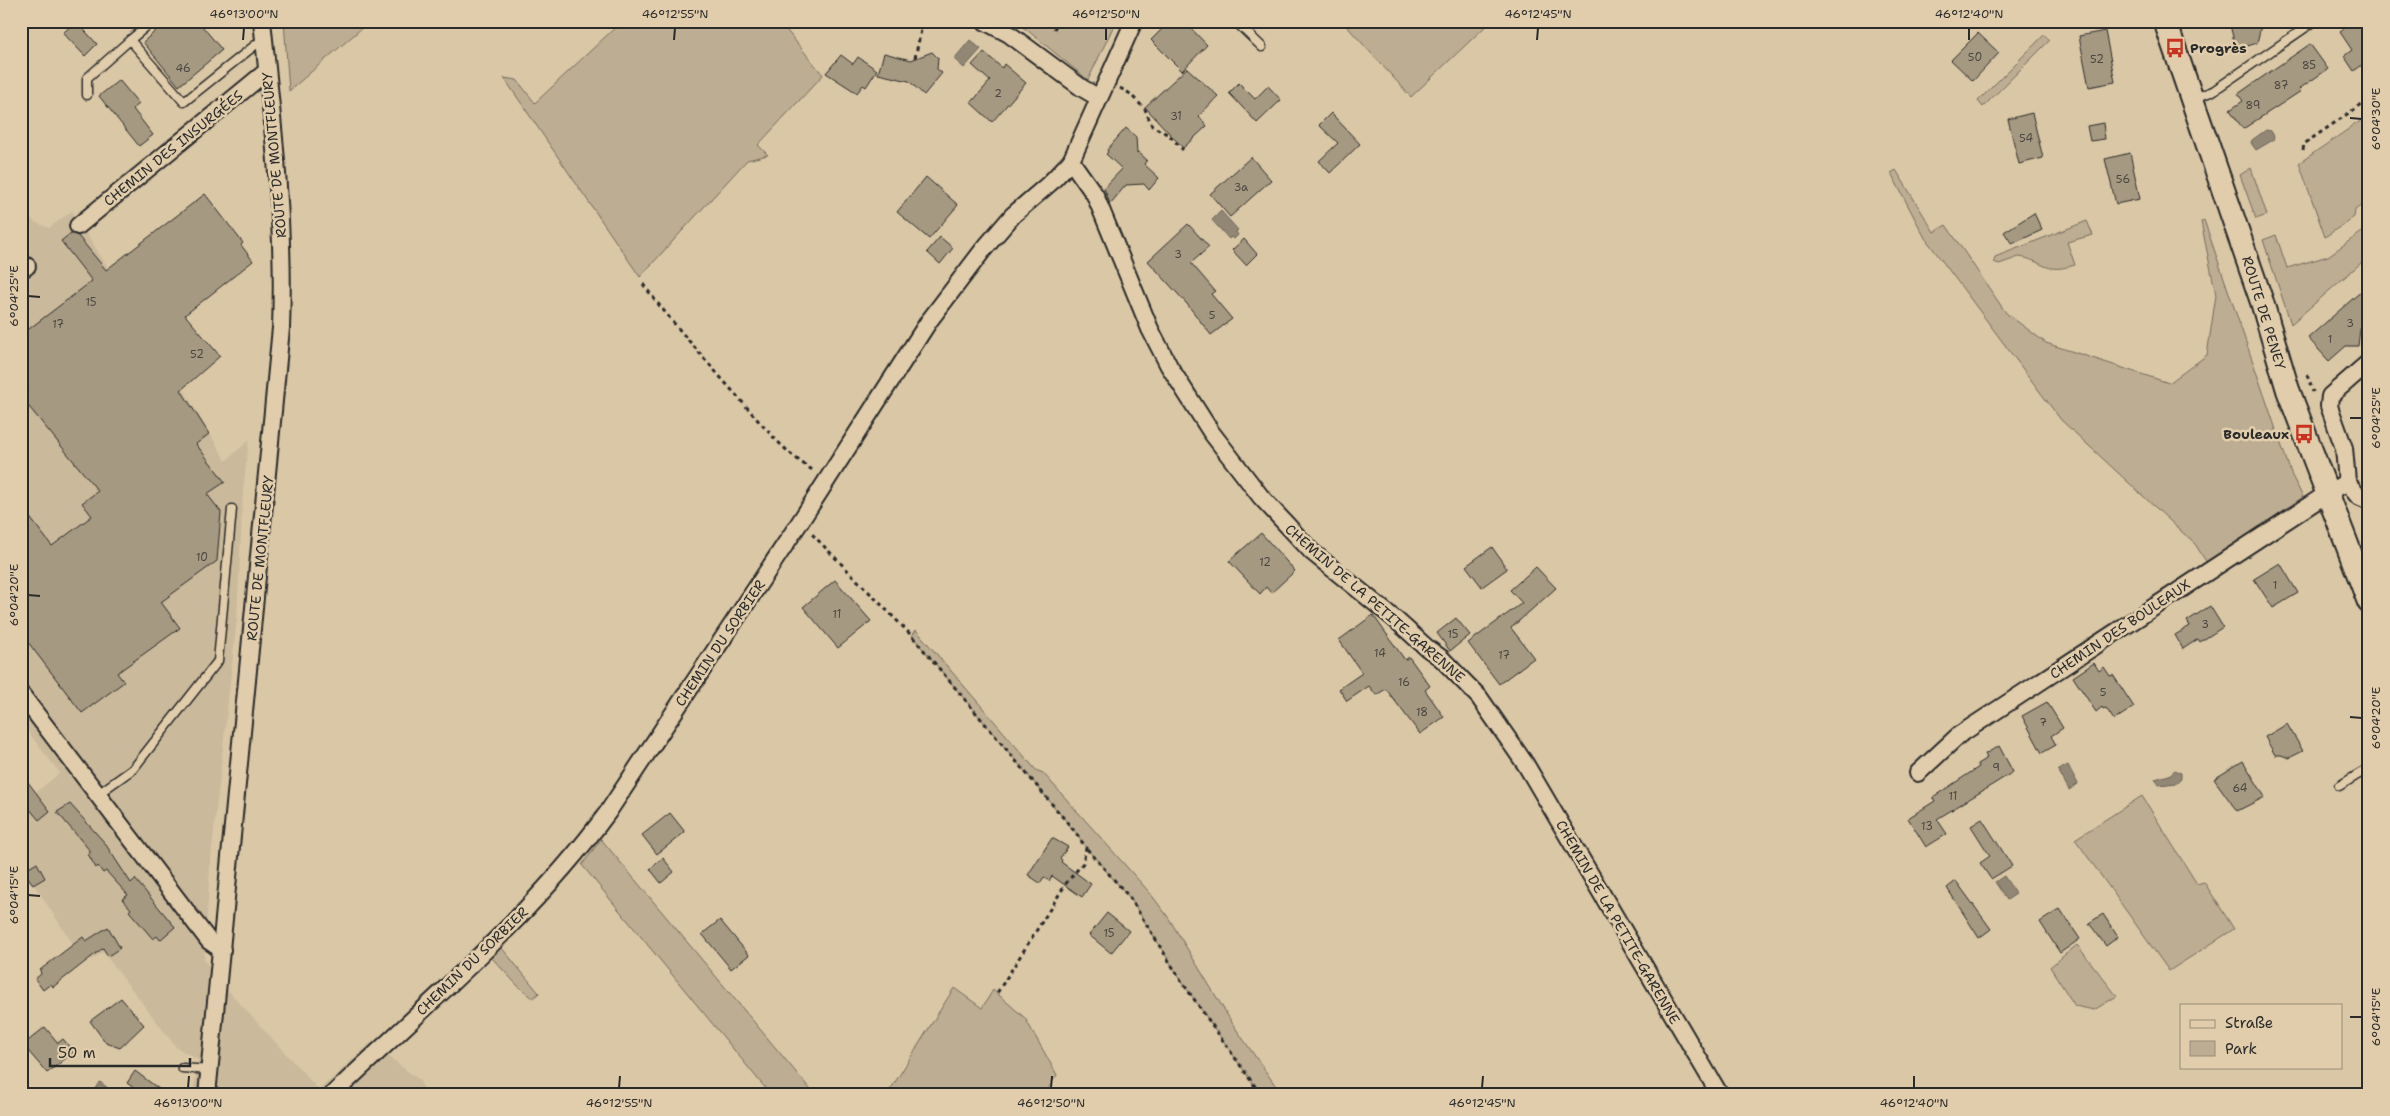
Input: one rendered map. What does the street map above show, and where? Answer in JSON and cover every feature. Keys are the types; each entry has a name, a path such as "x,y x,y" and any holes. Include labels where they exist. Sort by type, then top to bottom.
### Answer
{"main road":[{"name":"ROUTE DE PENEY","path":"2165,21 2262,302 2288,390 2369,602"}],"street":[{"name":"ROUTE DE MONTFLEURY","path":"208,1095 281,328 283,264 280,197 262,21"},
{"path":"984,21 1009,34 1082,88 1099,98"},
{"name":"CHEMIN DU SORBIER","path":"332,1095 522,913 578,853 608,812 953,287 1013,216 1050,183 1071,161 1134,21"},
{"name":"CHEMIN DES INSURGÉES","path":"78,226 267,71"},
{"name":"CHEMIN DE LA PETITE-GARENNE","path":"1071,161 1095,194 1150,329 1169,366 1211,432 1261,497 1312,552 1441,658 1479,696 1526,765 1720,1095"},
{"path":"2369,362 2330,396 2329,406 2344,448 2348,482 2358,496 2369,501"},
{"name":"CHEMIN DES BOULEAUX","path":"1918,773 1959,735 2328,493 2348,482"},
{"path":"21,694 209,941 222,950"}],"lane":[{"path":"87,95 88,78 153,21"},
{"path":"1236,21 1262,47"},
{"path":"2193,99 2213,91 2314,21"},
{"path":"130,40 184,102 264,38"},
{"path":"98,794 133,769 218,661 232,509"},
{"path":"2339,786 2369,768"},
{"path":"182,1068 210,1070"}],"path":[{"path":"915,58 923,21"},
{"path":"1054,29 1058,21"},
{"path":"1160,28 1166,21"},
{"path":"1106,82 1129,93 1145,108 1152,126 1169,135 1183,150"},
{"path":"2303,150 2304,144 2369,99"},
{"path":"643,284 670,321 777,441 800,462 828,479"},
{"path":"800,522 912,636 1076,833 1086,848 1130,898 1182,982 1261,1095"},
{"path":"997,993 1067,882 1082,863 1086,848"}],"shaded area":[{"path":"970,40 981,49 964,68 954,59"},
{"path":"2266,130 2271,131 2274,136 2273,140 2256,150 2251,143 2252,140"},
{"path":"21,205 34,222 49,228 72,211 156,343 226,461 249,440 243,491 237,618 210,867 204,960 232,995 319,1090 371,1043 419,1080 428,1095 193,1095 198,1060 176,1047 103,952 91,960 77,942 73,944 21,865 21,804 60,773 21,723"},
{"path":"1221,211 1238,230 1236,232 1238,235 1234,239 1231,237 1229,239 1212,220"},
{"path":"2068,765 2078,784 2069,790 2058,770"},
{"path":"2175,770 2181,773 2181,779 2177,783 2159,785 2155,779 2169,775"},
{"path":"2004,876 2016,894 2007,900 1995,882"},
{"path":"100,1082 117,1095 98,1095 93,1091"}],"green space":[{"path":"284,21 370,21 289,91"},
{"path":"622,21 779,21 823,75 758,145 768,155 747,160 640,277 504,78 517,80 535,103"},
{"path":"1013,21 1116,21 1088,80 1027,30"},
{"path":"1342,21 1491,21 1411,97"},
{"path":"2044,35 2050,40 1983,107 1978,101"},
{"path":"2369,115 2369,200 2355,210 2354,217 2325,237 2299,163"},
{"path":"2251,168 2267,215 2256,219 2240,175"},
{"path":"1896,170 1934,232 1946,225 2006,313 2046,343 2169,383 2207,355 2216,295 2201,222 2204,220 2292,476 2303,497 2207,563 2195,544 2061,420 1925,238 1891,173"},
{"path":"2087,221 2093,235 2067,242 2075,265 2064,268 2050,268 2019,257 1999,264 1994,262 1995,257"},
{"path":"2369,227 2369,256 2291,324 2263,240 2276,235 2287,268 2328,256"},
{"path":"916,630 1036,770 1043,773 1150,893 1168,917 1234,1026 1282,1095 1261,1095 1182,982 1130,898 1086,848 1076,833 912,636"},
{"path":"2142,796 2197,884 2204,882 2234,929 2169,971 2075,839"},
{"path":"601,839 815,1095 771,1095 582,865"},
{"path":"2077,945 2117,996 2094,1010 2075,1006 2050,967"},
{"path":"501,947 539,993 533,998 518,986 490,956"},
{"path":"954,988 982,1008 993,990 1025,1018 1057,1075 1044,1095 887,1095"}],"building":[{"path":"76,21 97,44 85,56 63,33"},
{"path":"167,21 198,21 222,50 179,86 143,42"},
{"path":"1170,21 1184,21 1207,45 1182,71 1151,40"},
{"path":"2229,21 2262,21 2257,43 2236,49"},
{"path":"2338,21 2364,21 2369,28 2369,74 2362,65 2354,71 2344,56 2352,50 2340,32 2344,29"},
{"path":"2105,31 2115,82 2089,87 2079,36"},
{"path":"1978,33 1999,53 1973,81 1951,60"},
{"path":"2310,44 2328,69 2299,89 2301,91 2243,129 2230,110 2243,101 2238,94"},
{"path":"932,52 938,58 937,69 942,73 924,95 909,81 878,74 884,53 911,60"},
{"path":"984,52 1002,68 1004,64 1026,83 992,122 971,103 990,81 972,65"},
{"path":"841,55 853,64 858,57 877,70 866,87 863,85 857,93 826,73"},
{"path":"1187,68 1218,96 1199,116 1207,126 1183,148 1145,107"},
{"path":"119,80 139,104 133,109 153,135 139,146 99,96"},
{"path":"1239,83 1255,99 1268,86 1281,100 1257,123 1229,93"},
{"path":"1331,113 1360,144 1330,173 1319,161 1338,143 1319,125"},
{"path":"2032,113 2043,158 2019,164 2008,119"},
{"path":"2103,123 2105,139 2090,141 2087,126"},
{"path":"1126,128 1136,137 1137,153 1147,160 1144,164 1159,178 1149,190 1144,184 1126,185 1110,204 1104,188 1122,169 1106,154 1107,150"},
{"path":"2130,153 2140,199 2116,204 2105,159"},
{"path":"1251,157 1271,180 1230,217 1210,194"},
{"path":"926,177 958,205 929,239 897,212"},
{"path":"205,194 243,243 241,245 253,261 185,315 220,356 181,390 209,434 196,444 225,482 207,494 221,512 217,561 161,602 180,628 117,673 124,682 82,713 21,633 21,506 52,546 92,516 82,503 98,491 25,402 28,387 21,386 21,335 92,281 61,241 71,233 78,236 106,270"},
{"path":"2034,213 2042,230 2012,244 2004,232"},
{"path":"1188,224 1209,247 1191,263 1215,291 1211,294 1232,319 1211,335 1187,304 1148,261"},
{"path":"940,237 953,248 940,264 927,252"},
{"path":"1244,239 1257,254 1246,265 1232,250"},
{"path":"2365,288 2358,346 2346,346 2329,361 2308,338"},
{"path":"1261,533 1295,571 1271,593 1266,587 1260,594 1229,561"},
{"path":"1492,547 1507,569 1482,587 1466,566"},
{"path":"2280,563 2298,593 2273,608 2254,579"},
{"path":"1536,567 1556,588 1511,628 1534,658 1499,684 1468,643 1522,603 1510,590"},
{"path":"835,580 871,621 838,648 803,607"},
{"path":"2210,606 2223,627 2200,642 2198,639 2183,649 2175,635 2190,626 2187,621"},
{"path":"1373,615 1405,660 1409,657 1430,686 1425,690 1444,717 1420,734 1386,689 1376,695 1369,686 1347,701 1339,689 1362,673 1339,640"},
{"path":"1456,618 1470,635 1450,651 1437,633"},
{"path":"2094,663 2099,671 2104,667 2110,676 2113,675 2134,707 2114,720 2106,708 2103,709 2102,707 2096,712 2073,677"},
{"path":"2047,702 2063,728 2051,736 2056,745 2042,753 2022,716"},
{"path":"2287,724 2303,751 2289,758 2275,755 2265,737"},
{"path":"1999,746 2013,772 1937,819 1947,834 1926,847 1908,818 1935,801 1933,797 1979,767 1977,764 1987,758 1985,754"},
{"path":"2243,761 2265,797 2237,811 2214,779"},
{"path":"21,773 50,811 39,820 21,799"},
{"path":"70,804 104,842 131,883 135,879 175,927 160,940 157,936 153,939 129,911 131,909 122,899 128,895 106,871 103,873 98,866 96,868 88,854 91,852 57,812"},
{"path":"670,813 685,832 657,854 642,835"},
{"path":"1982,819 2012,866 1991,879 1980,863 1990,856 1971,826"},
{"path":"1052,838 1068,847 1060,858 1061,862 1091,884 1082,897 1052,876 1049,881 1044,877 1040,883 1028,875"},
{"path":"663,858 674,872 661,883 650,869"},
{"path":"37,863 45,878 33,885 24,871"},
{"path":"1956,881 1991,929 1979,938 1947,888"},
{"path":"2060,909 2080,939 2060,953 2040,922"},
{"path":"1107,913 1129,931 1111,953 1089,935"},
{"path":"2103,914 2118,937 2106,946 2089,923"},
{"path":"720,920 749,955 731,969 702,934"},
{"path":"108,927 120,948 108,956 103,948 53,987 51,984 43,990 35,979 41,974 40,970 83,937 86,941"},
{"path":"121,998 144,1025 120,1048 106,1043 90,1021"},
{"path":"45,1027 58,1043 63,1039 74,1052 47,1073 23,1045"},
{"path":"135,1071 167,1095 143,1095 127,1083"}],"place":[{"name":"Progrès","path":"2175,48"},
{"name":"Bouleaux","path":"2304,434"}]}
